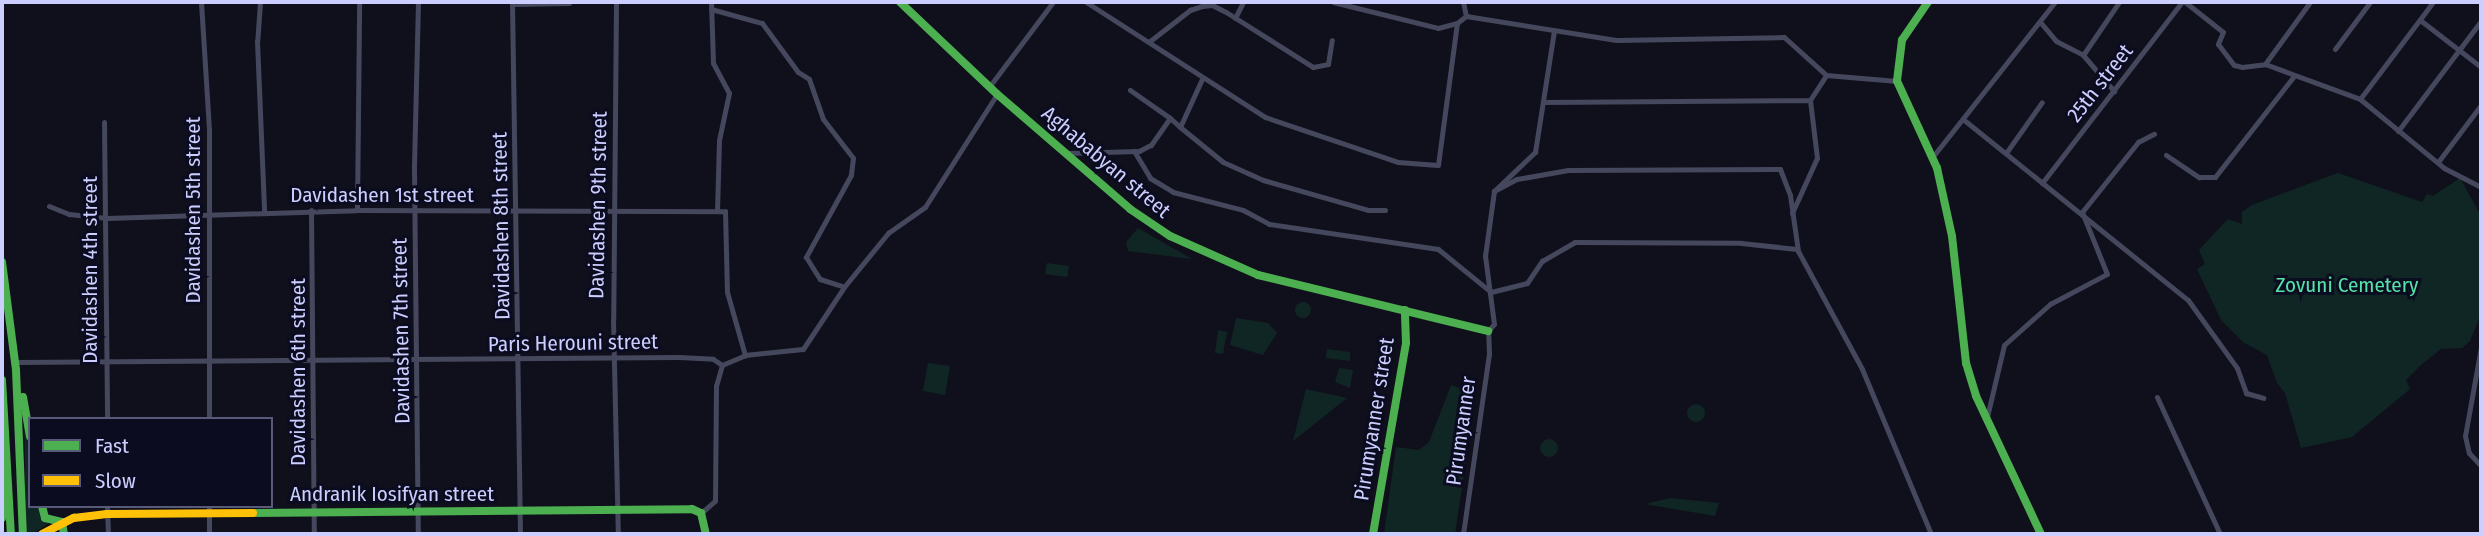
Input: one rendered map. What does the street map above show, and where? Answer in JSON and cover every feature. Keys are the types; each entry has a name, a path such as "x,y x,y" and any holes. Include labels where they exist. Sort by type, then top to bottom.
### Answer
{"street":[{"name":"Davidashen 5th street","path":"201,2 207,55 209,417"},
{"path":"260,2 257,41 264,211"},
{"path":"357,210 359,2"},
{"name":"Davidashen 7th street","path":"418,2 415,210 418,534"},
{"name":"Davidashen 9th street","path":"616,2 615,357 618,534"},
{"name":"Aghababyan street","path":"900,2 929,34 997,94 1165,233 1229,264 1319,292 1488,331"},
{"path":"989,87 1053,2"},
{"path":"1086,2 1265,117 1308,134 1398,162 1438,165 1457,23"},
{"path":"1235,18 1243,2"},
{"path":"1334,2 1438,28 1457,23 1466,16 1616,40 1784,37 1826,75 1897,81"},
{"path":"1463,2 1466,16"},
{"path":"1928,2 1902,40 1897,81 1906,107 1934,155 1952,236 1966,363 1987,417 2041,534"},
{"path":"1934,155 2055,2"},
{"path":"2082,55 2119,2"},
{"path":"2183,2 2223,32 2218,44 2234,65 2266,64 2293,77 2360,99 2438,162 2481,187"},
{"name":"25th street","path":"2042,183 2183,2"},
{"path":"2266,64 2310,2"},
{"path":"2335,49 2370,2"},
{"path":"2360,99 2434,2"},
{"path":"512,3 569,3"},
{"name":"Davidashen 8th street","path":"512,3 518,210 520,534"},
{"path":"1150,41 1190,10 1204,4 1212,5 1235,18 1313,67 1328,64 1332,40"},
{"path":"744,355 727,292 727,215 717,211 719,140 729,93 713,63 711,5 762,23 798,72 809,79 823,119 853,158 851,175 806,257 823,281 844,287"},
{"path":"2420,20 2481,67"},
{"path":"2398,131 2481,22"},
{"path":"2041,23 2056,41 2082,55 2114,91"},
{"path":"1494,191 1535,152 1554,31"},
{"path":"1791,213 1817,158 1810,100 1826,75"},
{"path":"2166,155 2199,177 2215,177 2293,77"},
{"path":"1180,127 1202,79"},
{"path":"1130,90 1170,118 1223,162 1263,180 1368,210 1385,211"},
{"path":"706,534 701,513 715,501 719,437 716,386 722,365 744,355 803,349 844,287 888,233 925,208 997,94"},
{"path":"1543,102 1810,100"},
{"path":"2006,153 2042,102"},
{"path":"2438,162 2481,105"},
{"path":"1067,153 1134,151 1151,145 1170,118"},
{"path":"1964,120 2189,300 2237,368 2246,393 2263,398"},
{"name":"Davidashen 4th street","path":"104,122 107,417"},
{"path":"2082,212 2138,142 2154,134"},
{"path":"1134,151 1150,178 1173,192 1243,210 1269,224 1438,249 1491,292 1527,283 1542,261 1575,242 1741,243 1797,250"},
{"path":"1494,191 1517,179 1567,170 1780,169 1797,250 1862,369 1931,534"},
{"name":"Pirumyanner","path":"1463,534 1489,354 1488,331 1494,324 1485,256 1494,191"},
{"name":"Davidashen 1st street","path":"49,206 69,215 107,218 264,211 717,211"},
{"name":"Davidashen 6th street","path":"312,211 314,534"},
{"path":"1987,417 2004,345 2050,304 2107,274 2082,212"},
{"path":"2,262 16,366 28,426"},
{"name":"Pirumyanner street","path":"1373,534 1406,343 1405,310"},
{"path":"2481,346 2466,436 2469,453 2481,466"},
{"name":"Paris Herouni street","path":"16,366 106,363 519,361 615,357 713,359 722,365"},
{"path":"16,366 23,534"},
{"path":"2,380 11,534"},
{"path":"2157,397 2220,534"},
{"path":"2,480 2,518"},
{"path":"42,508 45,518 62,522"},
{"name":"Andranik Iosifyan street","path":"62,522 107,510 314,512 692,509 701,513"},
{"path":"107,510 108,534"},
{"path":"209,510 209,534"},
{"path":"42,534 62,522"},
{"path":"62,522 64,534"}],"green space":[{"name":"Zovuni Cemetery","path":"2338,173 2422,202 2427,194 2433,196 2460,178 2481,216 2481,314 2470,341 2462,348 2441,349 2422,364 2406,380 2410,389 2352,437 2301,448 2285,393 2277,383 2267,355 2243,342 2221,320 2197,269 2205,264 2199,250 2228,219 2242,224 2242,212 2252,205"},
{"path":"1138,228 1192,259 1128,251 1126,242"},
{"path":"1047,263 1069,266 1067,277 1045,274"},
{"path":"1300,302 1306,302 1311,310 1309,316 1300,318 1295,313 1295,307"},
{"path":"1236,318 1268,323 1277,333 1263,355 1230,345"},
{"path":"1218,330 1227,332 1223,354 1215,353"},
{"path":"1327,349 1350,352 1350,361 1326,358"},
{"path":"928,363 950,366 945,395 923,391"},
{"path":"1339,368 1353,370 1350,388 1335,382"},
{"path":"1451,385 1476,394 1455,534 1384,534 1396,447 1419,450 1429,442"},
{"path":"1306,389 1347,398 1293,441"},
{"path":"1696,404 1702,407 1705,413 1702,419 1696,422 1690,419 1687,413 1690,407"},
{"path":"24,415 28,440 28,508 40,508 50,522 33,534 26,534"},
{"path":"1545,439 1553,439 1558,448 1556,455 1545,457 1540,452 1540,444"},
{"path":"1670,498 1719,503 1715,516 1645,504"}],"traffic: fast":[{"path":"900,2 997,94 1130,209 1170,236 1258,275 1488,331"},
{"path":"1928,2 1902,40 1897,81 1937,168 1952,236 1966,363 1976,396 2041,534"},
{"path":"2,262 16,370 23,534"},
{"path":"1373,534 1406,343 1405,310"},
{"path":"2,380 11,534"},
{"path":"23,397 28,425"},
{"path":"2,480 2,518"},
{"path":"42,508 45,518 62,522"},
{"path":"253,513 692,509 701,513 706,534"},
{"path":"62,522 64,534"}],"traffic: slow":[{"path":"42,534 74,518 107,514 253,513"}]}
